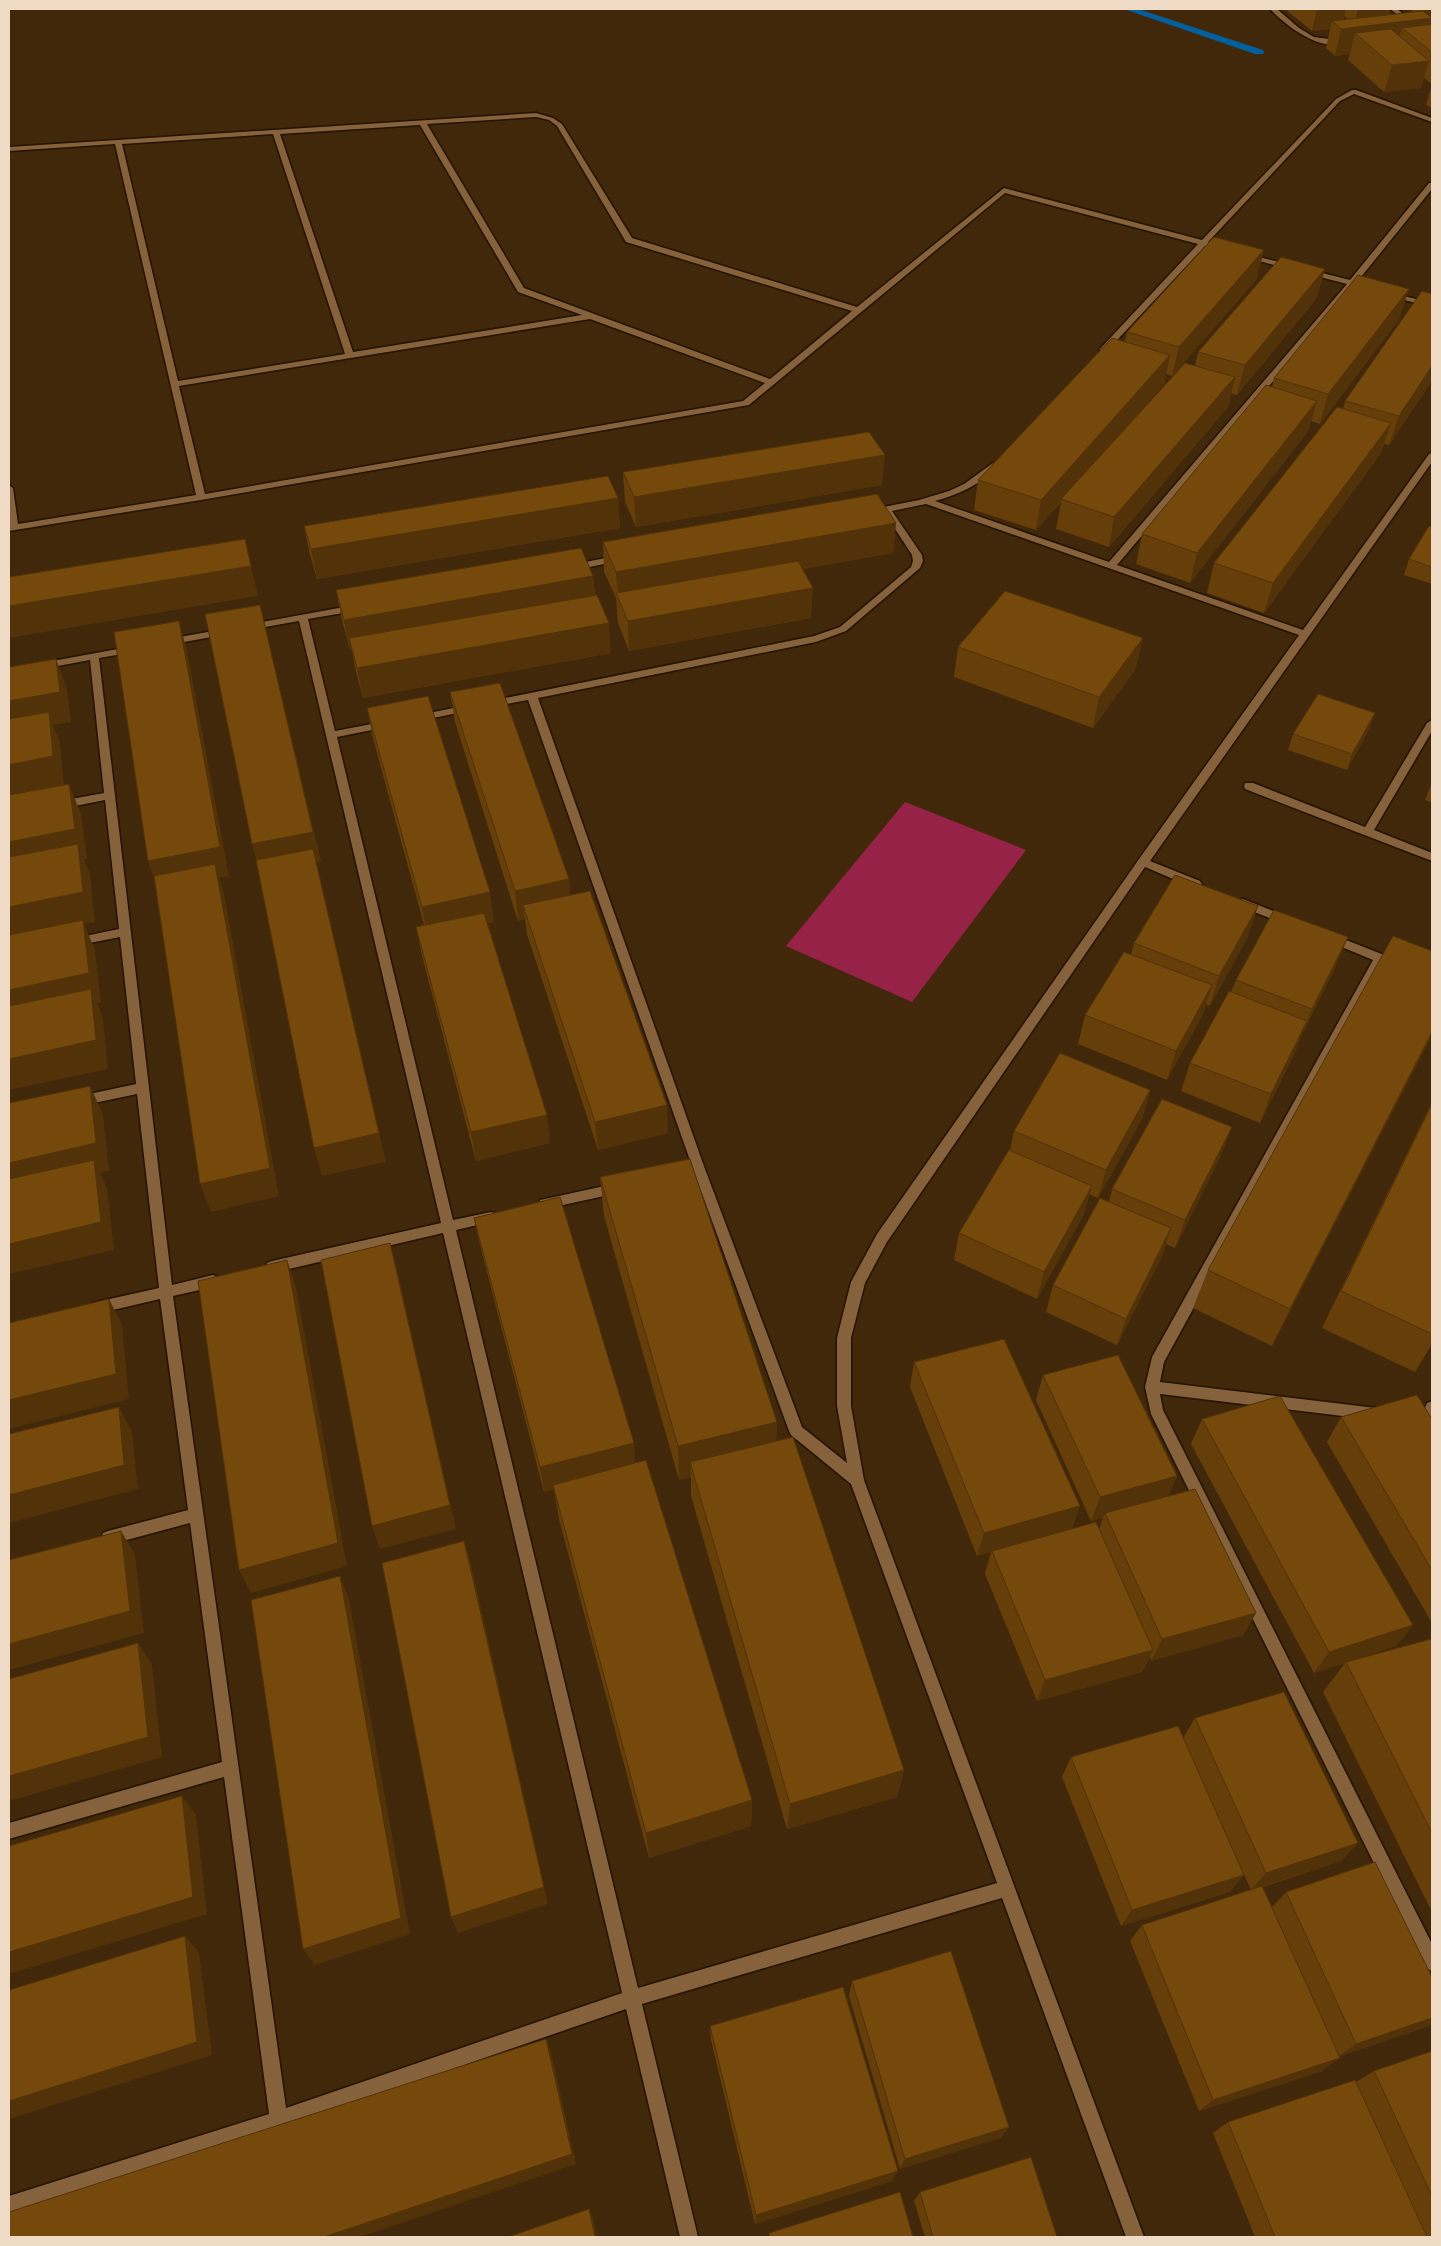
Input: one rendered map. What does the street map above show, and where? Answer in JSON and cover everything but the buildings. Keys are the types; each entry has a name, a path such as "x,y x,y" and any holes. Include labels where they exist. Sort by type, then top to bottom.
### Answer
{"street":[{"path":"1273,9 1306,36 1318,42 1354,39"},
{"path":"1393,9 1432,39"},
{"path":"1411,31 1432,28"},
{"path":"1094,359 1338,100 1354,91 1432,120"},
{"path":"9,149 536,115 551,119 560,124 629,240 857,310"},
{"path":"422,122 521,290 770,382"},
{"path":"276,132 350,356"},
{"path":"118,142 201,497"},
{"path":"1111,566 1352,283 1432,185"},
{"path":"9,488 12,528 746,403 1004,190 1222,248"},
{"path":"1241,253 1432,305"},
{"path":"174,384 590,316"},
{"path":"1134,2237 857,1480 844,1406 844,1338 858,1282 882,1238 1143,862 1432,456"},
{"path":"857,514 924,500 963,488 984,474 998,460"},
{"path":"924,500 1306,634"},
{"path":"331,735 816,640 843,629 916,568 917,555 886,509"},
{"path":"565,569 633,556"},
{"path":"160,644 361,606"},
{"path":"303,617 689,2237"},
{"path":"9,672 142,647"},
{"path":"94,656 166,1292 279,2120"},
{"path":"532,696 694,1170 796,1431 857,1480"},
{"path":"1368,832 1432,724"},
{"path":"1249,786 1432,857"},
{"path":"45,808 110,796"},
{"path":"1143,862 1207,888"},
{"path":"1234,899 1298,925"},
{"path":"66,944 124,932"},
{"path":"1316,932 1397,966"},
{"path":"1380,958 1157,1361 1152,1387 1156,1410 1432,1962"},
{"path":"66,1104 142,1088"},
{"path":"535,1207 632,1184"},
{"path":"263,1270 506,1213"},
{"path":"83,1311 224,1278"},
{"path":"1152,1387 1388,1416"},
{"path":"93,1542 196,1515"},
{"path":"9,1831 230,1767"},
{"path":"9,2205 279,2120 632,1998 1006,1889"}],"shaded area":[{"path":"905,802 1026,850 912,1002 786,946"}],"waterway":[{"path":"1129,9 1259,52"}]}
